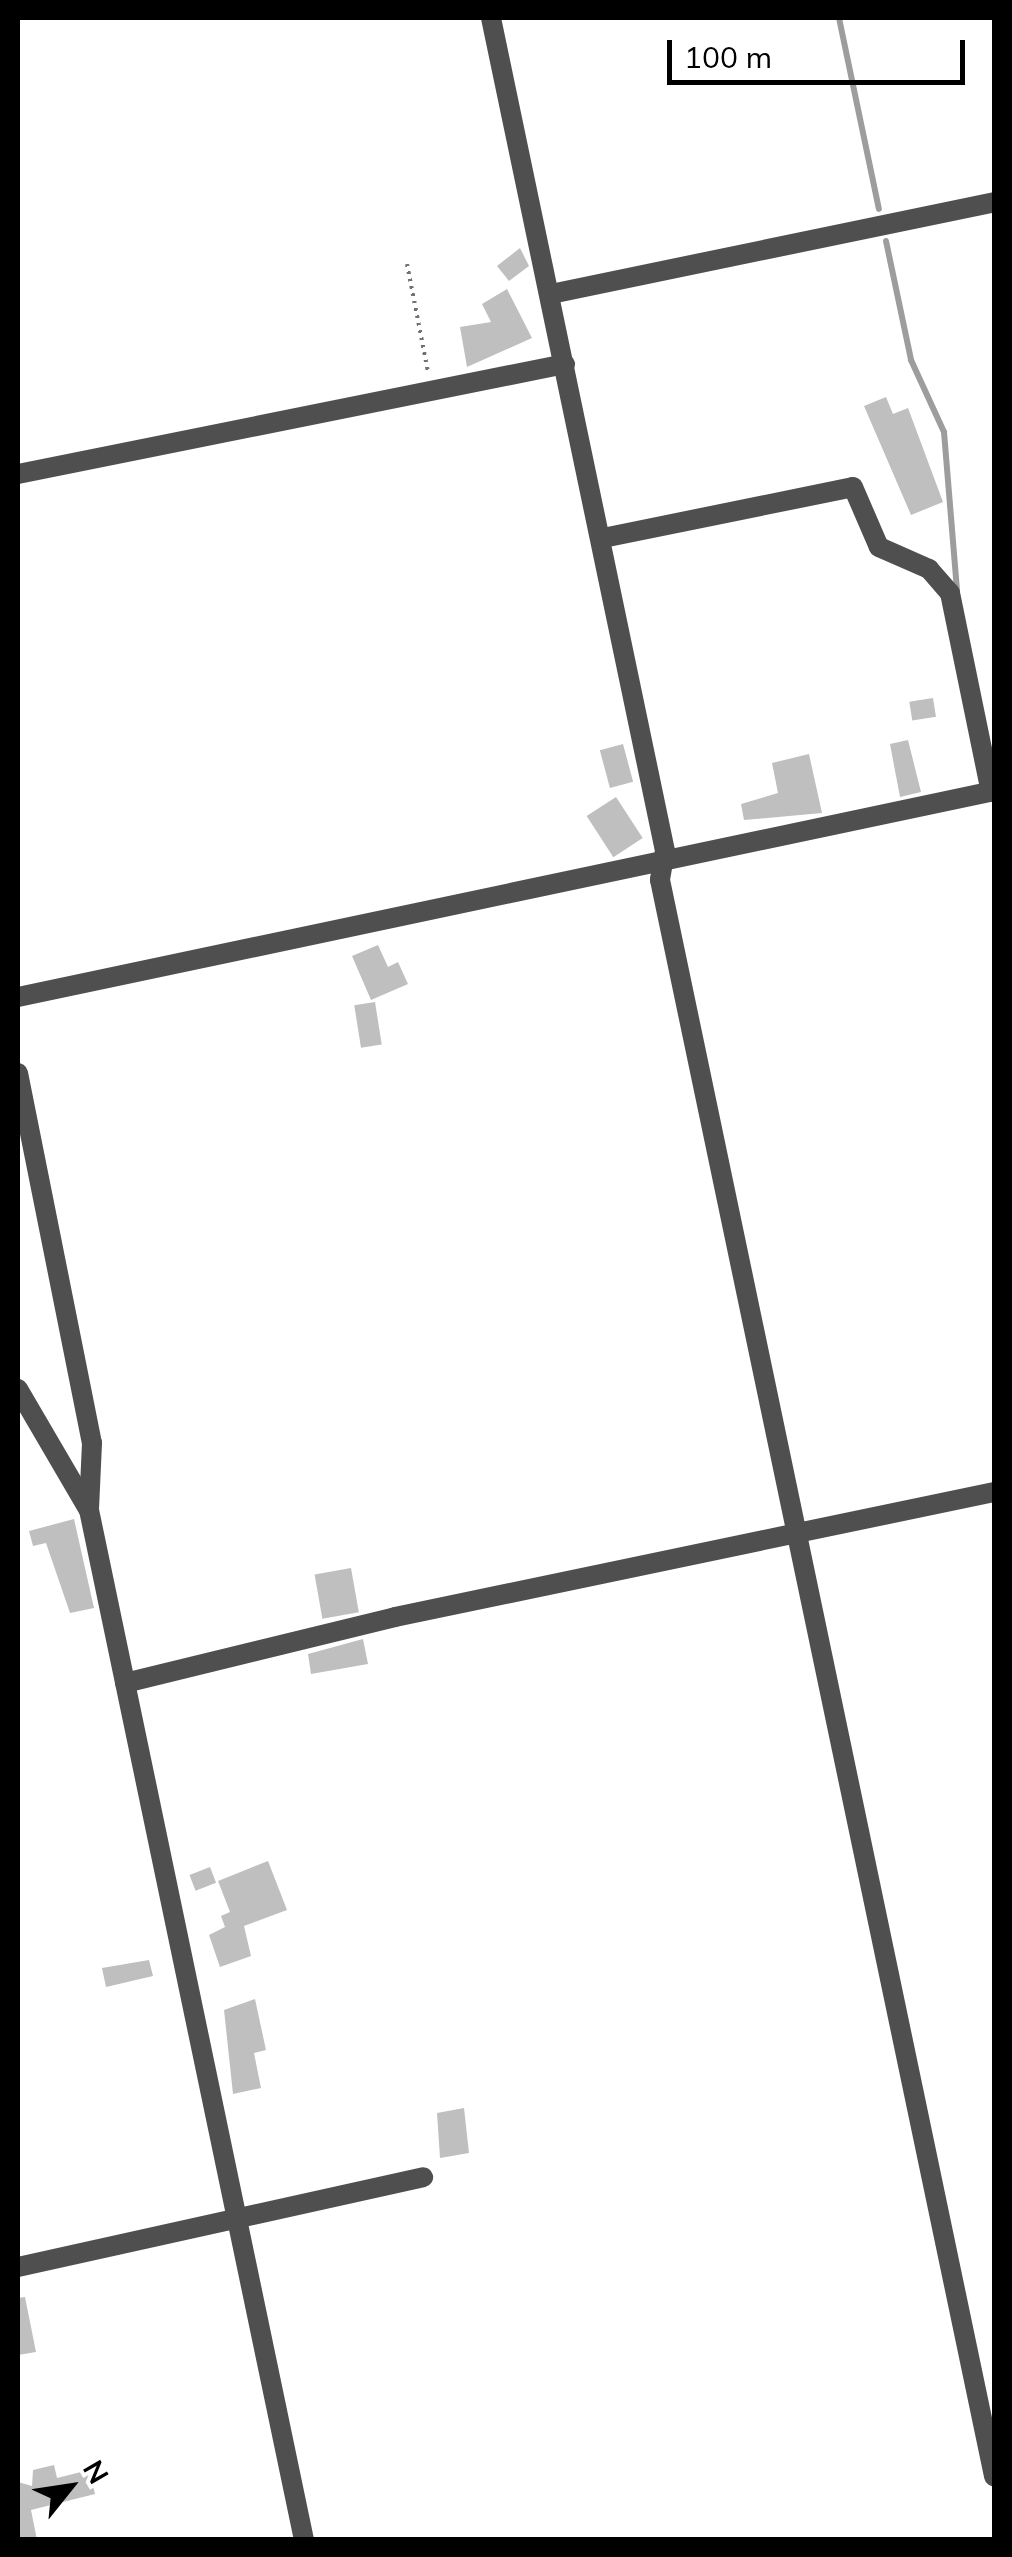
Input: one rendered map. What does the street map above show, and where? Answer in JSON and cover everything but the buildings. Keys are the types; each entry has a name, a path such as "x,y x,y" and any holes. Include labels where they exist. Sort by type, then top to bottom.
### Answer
{"street":[{"path":"491,18 603,538 663,863 660,880 994,2476"},
{"path":"551,294 994,202"},
{"path":"18,474 565,364"},
{"path":"18,997 993,792 950,593 929,569 880,548 853,487 603,538"},
{"path":"18,1073 92,1443 89,1510 304,2540"},
{"path":"18,1388 89,1510"},
{"path":"125,1683 395,1617 994,1492"},
{"path":"18,2268 423,2178"}],"path":[{"path":"407,264 432,393"}],"waterway":[{"path":"839,18 879,209"},
{"path":"886,241 911,360 944,432 957,589"}]}
